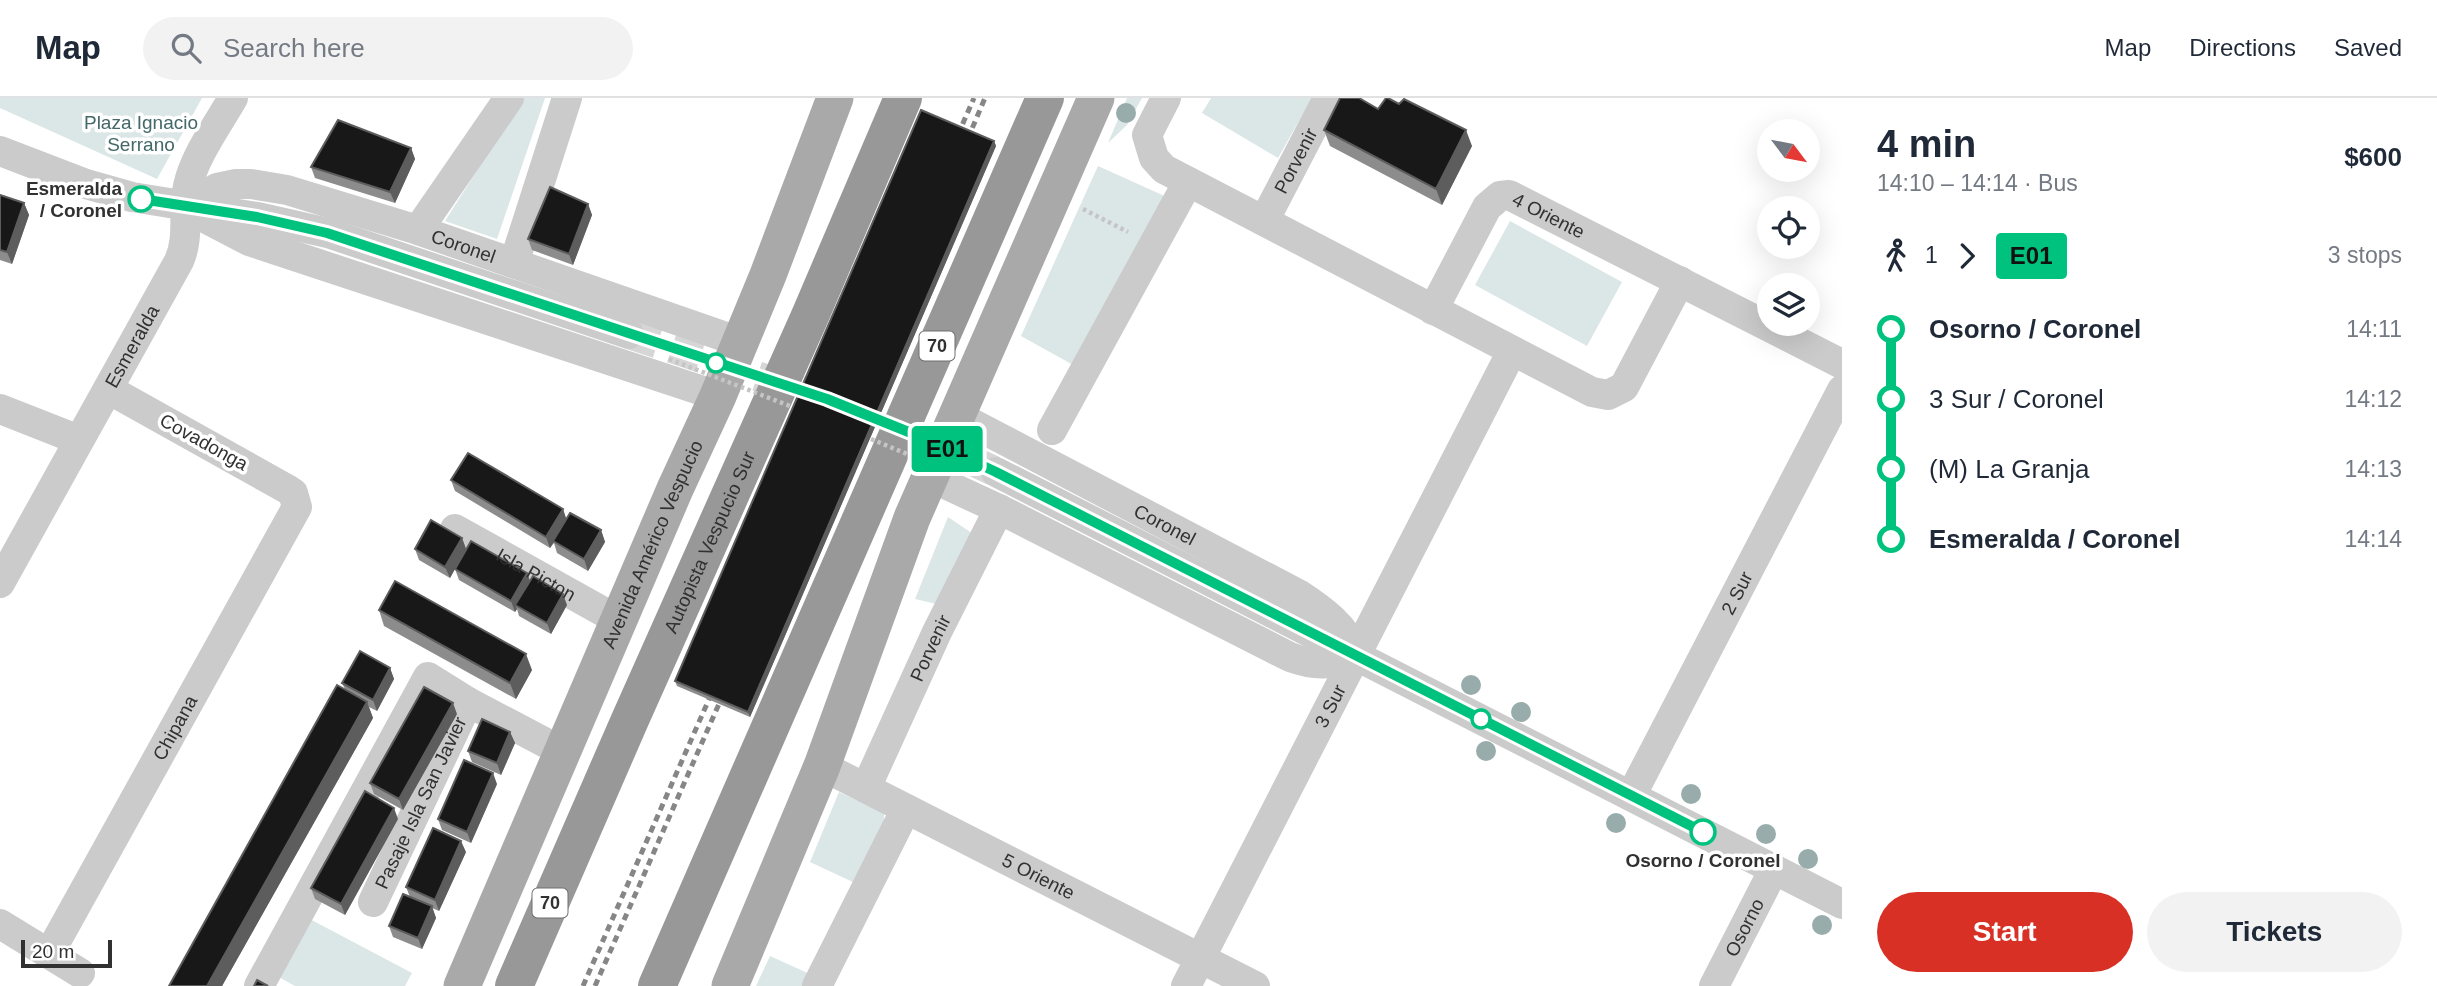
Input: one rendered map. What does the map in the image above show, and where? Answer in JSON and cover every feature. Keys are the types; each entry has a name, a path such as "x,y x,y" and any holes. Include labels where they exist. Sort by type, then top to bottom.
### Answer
{"highway":[{"name":"Autopista Vespucio Sur","path":"514,986 810,316 902,98"},
{"name":"70","path":"657,986 1045,98"}],"main road":[{"name":"Avenida Américo Vespucio","path":"462,986 674,489 719,396 835,98"},
{"path":"730,986 822,766 894,562 945,476 956,415 1096,98"}],"street":[{"name":"Esmeralda","path":"0,583 182,254 190,177 233,98"},
{"path":"418,230 509,98"},
{"path":"514,263 567,98"},
{"path":"1166,98 1147,135 1154,158 1164,169 1592,392 1608,395 1624,387 1680,281"},
{"name":"Porvenir","path":"1264,221 1328,98"},
{"name":"Coronel","path":"0,151 109,191 154,202 257,217 327,233 629,334"},
{"path":"1052,430 1188,182"},
{"name":"Coronel","path":"186,206 217,188 251,184 308,195 418,230 740,342"},
{"name":"4 Oriente","path":"1433,310 1487,207 1500,196 1509,195 1842,364"},
{"name":"Coronel","path":"186,206 249,241 719,396"},
{"name":"3 Sur","path":"1186,986 1512,351"},
{"name":"Covadonga","path":"108,389 293,493 296,500"},
{"name":"2 Sur","path":"1631,796 1842,390"},
{"path":"0,409 79,440"},
{"name":"Coronel","path":"956,415 1300,595 1321,608 1335,622 1350,641 1356,655"},
{"name":"Coronel","path":"996,472 1842,904"},
{"path":"945,476 999,509 1290,657 1305,663 1321,664 1356,655"},
{"name":"Chipana","path":"49,954 295,513 296,500"},
{"name":"Porvenir","path":"866,788 937,632 999,509"},
{"name":"Isla Picton","path":"455,529 618,620"},
{"name":"Pasaje Isla San Javier","path":"259,986 428,677 468,702 561,751"},
{"name":"Pasaje Isla San Javier","path":"373,902 468,702"},
{"name":"5 Oriente","path":"822,766 1255,986"},
{"path":"817,986 906,809"},
{"name":"Osorno","path":"1714,986 1774,869"},
{"path":"0,924 80,973"}],"path":[{"path":"1076,206 1154,245"},
{"path":"668,359 796,409"},
{"path":"870,439 945,476"}],"green space":[{"name":"Plaza Ignacio Serrano","path":"0,98 202,98 157,179 0,108"},
{"path":"523,98 545,98 497,239 445,221"},
{"path":"1127,98 1142,98 1127,125 1108,143"},
{"path":"1211,98 1312,98 1278,158 1202,113"},
{"path":"1098,166 1169,198 1075,366 1021,336"},
{"path":"1510,221 1622,282 1587,346 1475,285"},
{"path":"948,517 979,538 945,606 915,599"},
{"path":"839,792 884,813 884,827 857,884 810,862"},
{"path":"306,917 412,973 405,986 295,986 275,975"},
{"path":"770,956 812,975 807,986 756,986"}],"building":[{"path":"1340,98 1359,98 1378,109 1386,98 1399,104 1404,99 1466,130 1436,189 1324,130"},
{"path":"921,110 994,141 748,712 675,681"},
{"path":"338,120 411,148 390,192 311,167"},
{"path":"550,187 588,204 569,254 528,239"},
{"path":"0,195 24,203 7,252 0,250"},
{"path":"468,453 563,509 546,537 451,480"},
{"path":"570,513 601,530 584,559 553,541"},
{"path":"431,520 462,538 445,567 415,549"},
{"path":"471,541 527,573 511,601 455,569"},
{"path":"533,576 563,594 547,623 515,605"},
{"path":"395,581 526,654 510,683 379,610"},
{"path":"360,651 390,668 373,700 342,683"},
{"path":"337,685 367,702 207,986 169,986"},
{"path":"424,687 453,703 399,799 370,783"},
{"path":"482,719 510,732 497,763 468,751"},
{"path":"464,760 493,773 467,832 438,819"},
{"path":"365,791 394,808 341,904 311,888"},
{"path":"433,828 461,841 435,900 406,887"},
{"path":"403,894 432,906 418,938 389,926"},
{"path":"257,980 268,986 254,986"}],"tunnel":[{"path":"629,334 826,399 926,439 996,472"}],"railway":[{"path":"953,146 974,98"},
{"path":"963,150 985,98"},
{"path":"583,986 717,681"},
{"path":"595,986 726,688"}],"bus line":[{"name":"E01","path":"141,199 292,223 327,233 877,418 996,472 1703,832"}],"place":[{"name":"Esmeralda / Coronel","path":"141,199"},
{"name":"Osorno / Coronel","path":"1703,832"}]}
